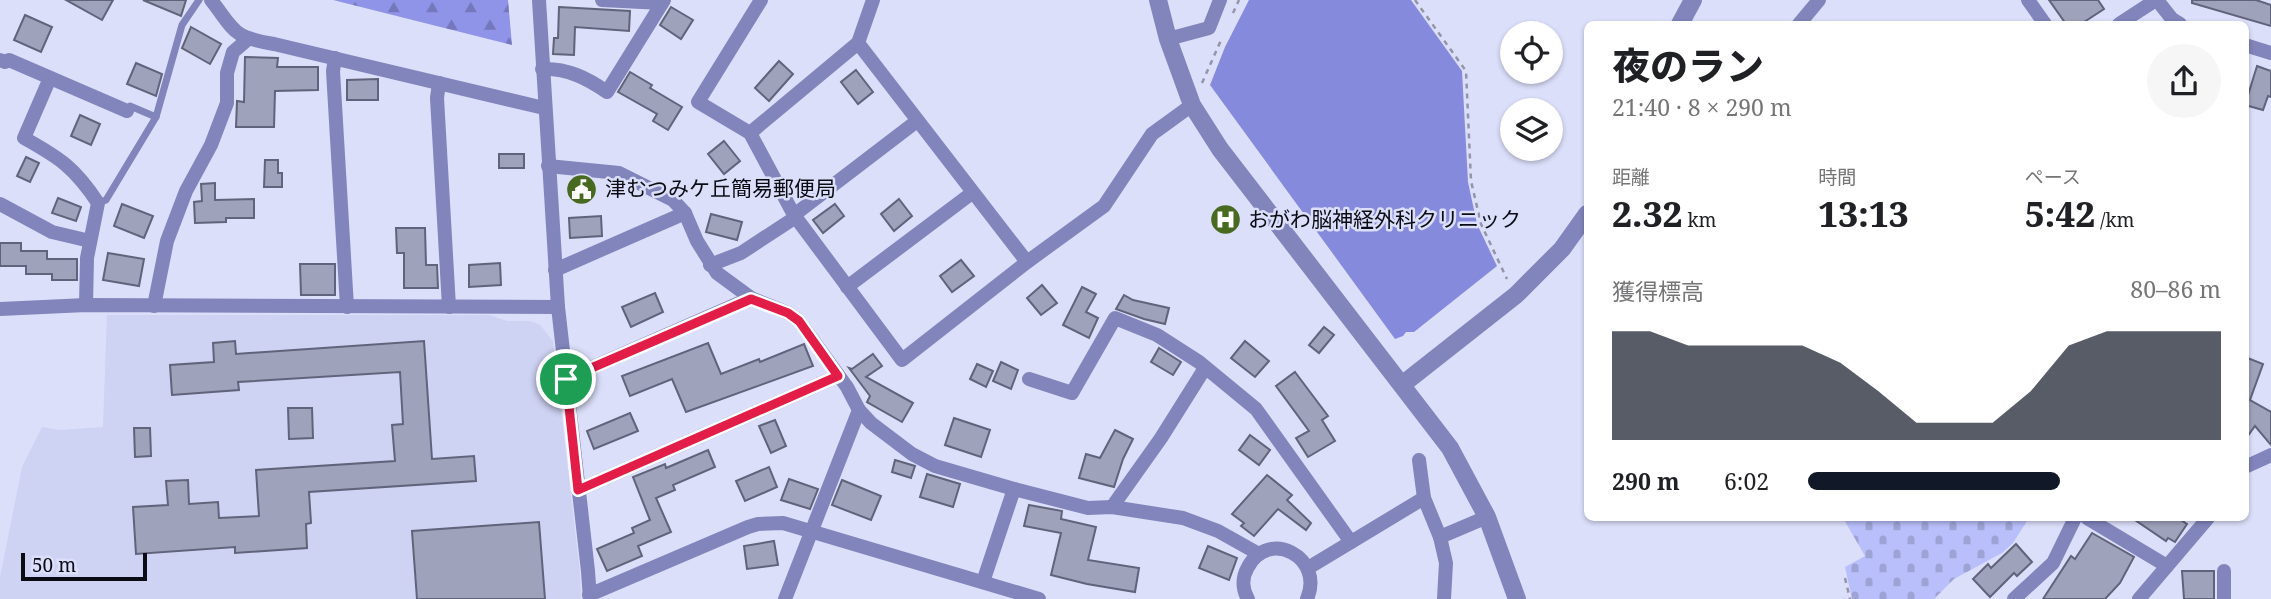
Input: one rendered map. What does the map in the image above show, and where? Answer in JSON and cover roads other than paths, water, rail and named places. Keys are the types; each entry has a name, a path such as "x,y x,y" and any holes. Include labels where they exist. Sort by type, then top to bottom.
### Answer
{"street":[{"path":"211,0 238,35 247,40 544,108"},
{"path":"539,0 558,307 589,597 758,524 783,523 1039,599"},
{"path":"602,0 663,2"},
{"path":"761,0 698,102 750,133 795,216 902,360 1027,262 1104,206 1152,134 1192,105"},
{"path":"750,133 858,43 873,0"},
{"path":"1158,0 1168,39 1192,105 1220,149 1403,384 1450,449 1487,517 1517,599"},
{"path":"1168,39 1209,28 1220,0"},
{"path":"1682,21 1693,0"},
{"path":"1802,21 1819,0"},
{"path":"2028,0 2043,21"},
{"path":"2124,21 2157,0 2175,21"},
{"path":"542,69 572,73 607,92 663,2"},
{"path":"154,306 172,229 186,191 211,145 227,103 227,73 233,52 247,40"},
{"path":"858,43 1027,262"},
{"path":"2249,46 2271,52"},
{"path":"335,58 333,71 347,307"},
{"path":"0,60 9,60 127,111"},
{"path":"50,78 24,138 52,153 81,177 98,203 85,283 86,305"},
{"path":"439,83 437,98 449,307"},
{"path":"710,265 741,253 795,216 917,121"},
{"path":"548,166 590,168 619,173 673,200 685,213 710,265 717,273 751,299 788,313 799,321 847,387 859,410 871,423 912,454 935,466 1088,508 1112,507 1183,518 1218,531 1259,554"},
{"path":"846,287 972,193"},
{"path":"0,205 52,232 90,242"},
{"path":"555,270 685,213"},
{"path":"1403,384 1516,295 1562,249 1584,218"},
{"path":"566,379 751,299"},
{"path":"0,309 86,305 558,307"},
{"path":"1029,379 1072,393 1115,318 1157,335 1205,368 1256,409 1351,542"},
{"path":"1112,507 1161,438 1205,368"},
{"path":"578,490 838,376"},
{"path":"785,599 859,410"},
{"path":"2249,465 2271,455"},
{"path":"1419,460 1424,498 1440,537 1446,563 1444,599"},
{"path":"983,582 1013,489"},
{"path":"1308,568 1424,498"},
{"path":"1440,537 1487,517"},
{"path":"2014,599 2053,563 2074,521"},
{"path":"2092,521 2167,566"},
{"path":"2138,599 2205,521"},
{"path":"1247,599 1243,583 1251,562 1259,554 1280,549 1300,558 1308,568 1311,587 1307,599"},
{"path":"2224,570 2224,599"}],"lane":[{"path":"98,203 106,200 156,117 182,25 199,0"},
{"path":"127,111 130,107 156,117"}],"place":[{"name":"津むつみケ丘簡易郵便局","path":"582,189"},
{"name":"おがわ脳神経外科クリニック","path":"1225,220"}]}
